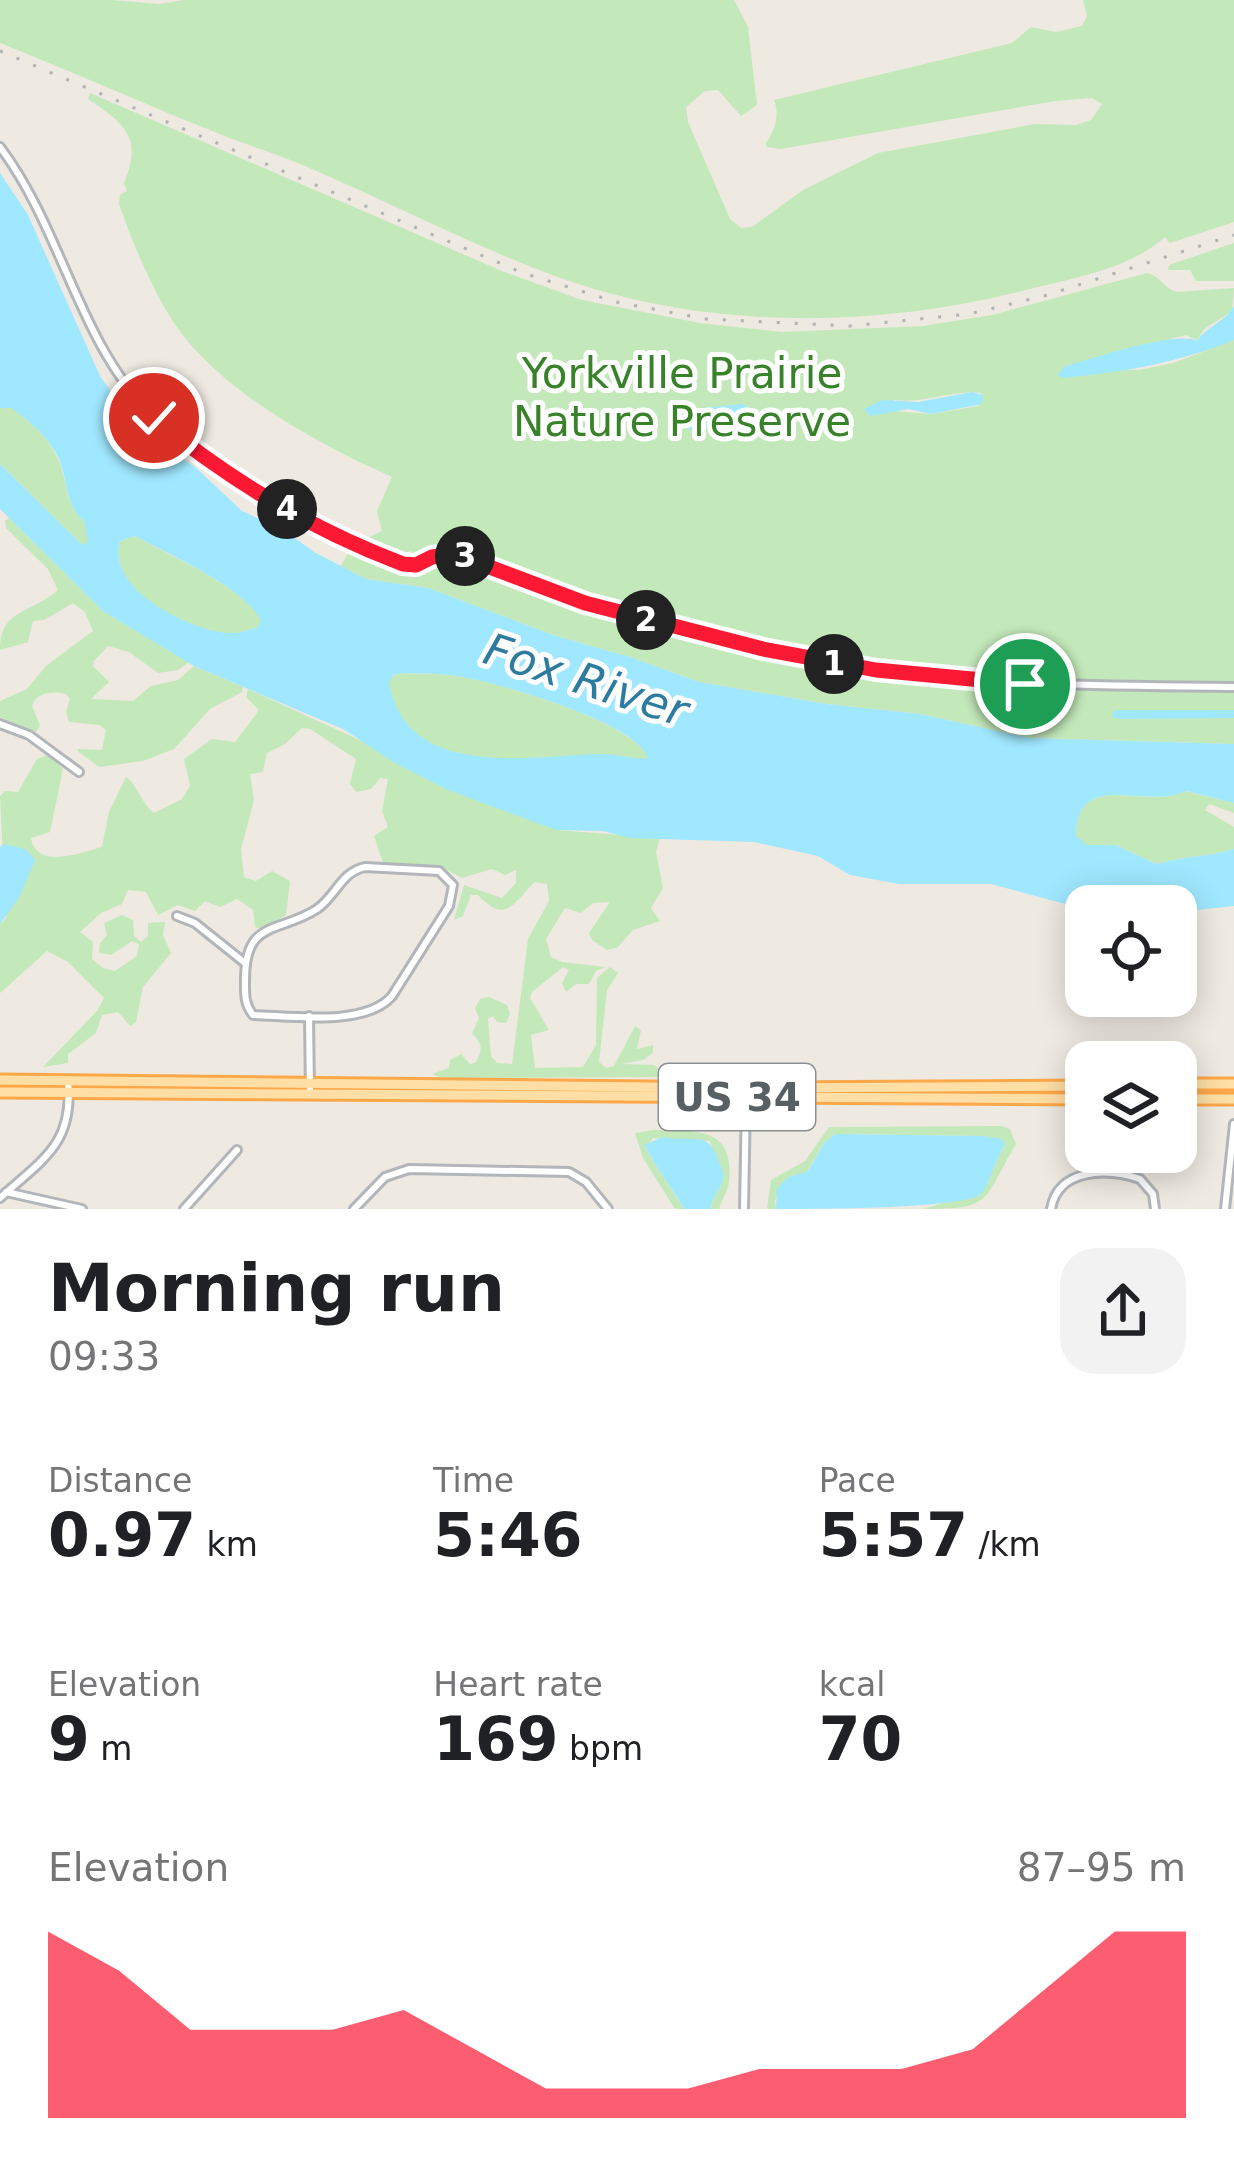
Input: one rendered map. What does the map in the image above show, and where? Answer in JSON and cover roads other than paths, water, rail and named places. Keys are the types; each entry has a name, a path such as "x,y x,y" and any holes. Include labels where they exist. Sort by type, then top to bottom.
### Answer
{"main road":[{"name":"US 34","path":"0,1080 310,1088 387,1095 1065,1086"},
{"name":"US 34","path":"0,1092 395,1083 1065,1099"},
{"path":"1197,1084 1234,1084"},
{"path":"1197,1099 1234,1099"}],"street":[{"path":"0,147 25,181 116,372 154,418 255,490 382,556 409,565 442,554 463,555 599,608 840,665 1025,684 1234,687"},
{"path":"0,724 29,735 79,772"},
{"path":"356,868 427,869 448,878 453,894 449,906 383,1006 359,1015 309,1016 253,1015 245,1005 245,963 252,941 265,929 313,912 356,868"},
{"path":"177,916 195,923 245,963"},
{"path":"309,1016 310,1088"},
{"path":"3,1195 67,1128 68,1081"},
{"path":"744,1209 746,1093"},
{"path":"1225,1209 1234,1124"},
{"path":"184,1209 237,1150"},
{"path":"354,1209 385,1177 409,1169 569,1172 596,1191 608,1209"},
{"path":"1051,1209 1062,1183 1086,1175 1140,1179 1153,1193 1155,1209"},
{"path":"3,1195 82,1209"}],"water":[{"name":"Fox River","path":"0,173 28,215 100,376 123,409 242,511 366,579 428,588 699,682 920,714 1030,738 1234,744 1234,803 1186,791 1170,796 1101,796 1088,802 1080,814 1076,835 1086,845 1116,845 1156,864 1234,849 1234,906 1197,910 1197,885 1065,885 1065,904 991,884 899,884 850,875 818,856 754,842 556,830 448,790 345,730 194,666 103,611 0,509 0,464 76,539 83,545 88,542 55,451 12,408 0,408","holes":["135,536 204,572 252,607 261,620 258,627 232,633 212,630 154,604 125,575 120,541","402,673 444,674 560,704 618,730 648,758 603,754 509,758 446,749 420,736 400,715 389,683 393,675"]},
{"path":"1234,306 1234,340 1150,365 1063,378 1057,375 1065,366 1133,347 1171,339 1197,341"},
{"path":"972,392 983,395 982,404 931,414 908,409 871,416 864,409 882,400 918,402"},
{"path":"742,404 758,413 743,425 723,423 695,430 678,422 691,409"},
{"path":"1115,710 1234,710 1234,718 1121,719 1111,717"},
{"path":"0,847 25,849 35,860 20,896 0,924"},
{"path":"836,1134 982,1136 1002,1139 1005,1145 983,1191 966,1200 776,1209 777,1188 789,1177 808,1171 825,1142"},
{"path":"663,1137 698,1139 714,1151 723,1176 711,1209 684,1209 644,1145"}],"railway":[{"path":"0,51 523,273 616,302 706,319 850,326 969,314 1044,296 1234,235"}],"park label":[{"name":"Yorkville Prairie Nature Preserve","path":"682,397"}]}
